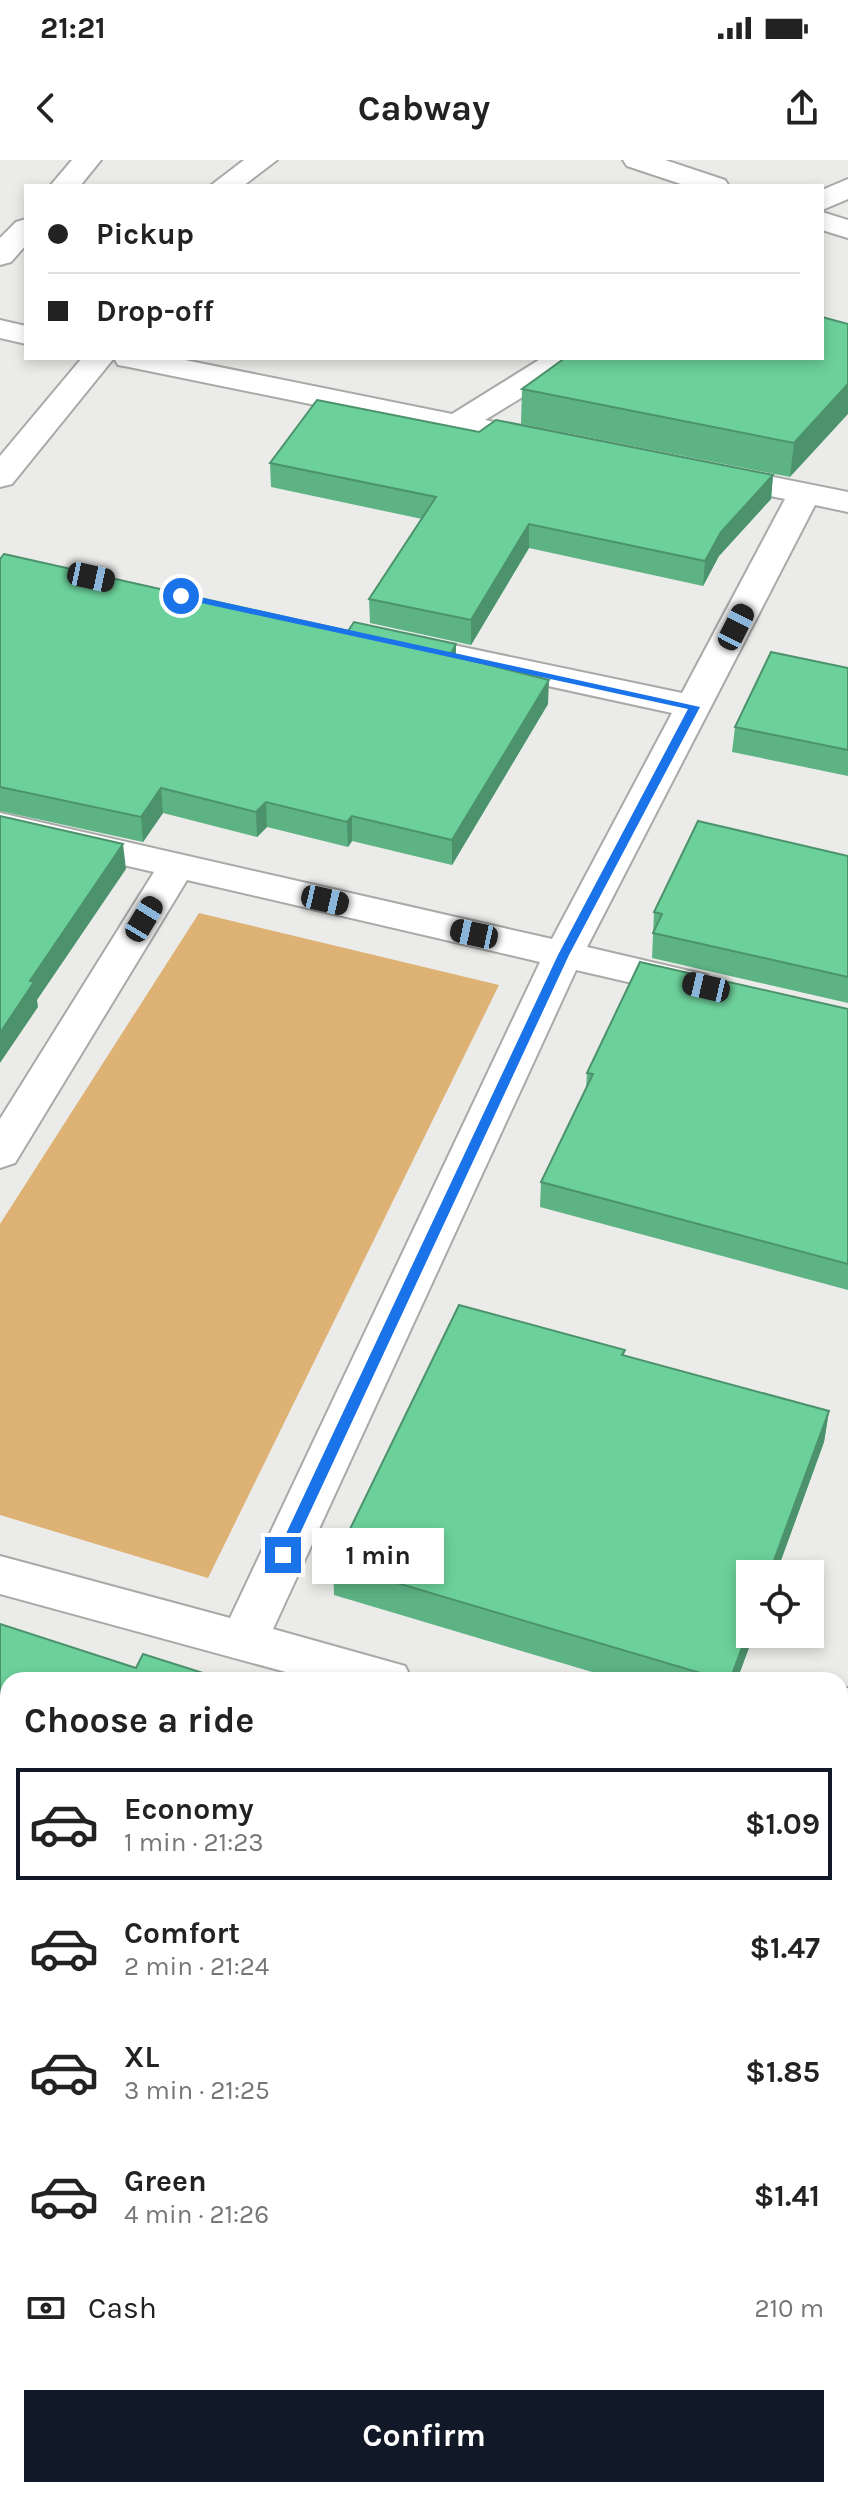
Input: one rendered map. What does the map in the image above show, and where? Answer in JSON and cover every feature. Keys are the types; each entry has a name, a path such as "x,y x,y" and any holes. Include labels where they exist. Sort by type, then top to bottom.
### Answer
{"street":[{"path":"66,184 87,160"},
{"path":"227,184 263,160"},
{"path":"637,160 709,184"},
{"path":"824,200 848,188"},
{"path":"824,222 848,229"},
{"path":"0,256 24,230"},
{"path":"0,329 24,335"},
{"path":"0,477 96,360"},
{"path":"139,360 563,445"},
{"path":"457,424 561,360"},
{"path":"684,469 848,502"},
{"path":"243,1641 563,955 805,493"},
{"path":"370,637 695,707"},
{"path":"0,825 728,992"},
{"path":"0,1153 176,867"},
{"path":"0,1575 358,1672"}],"shaded area":[{"path":"199,913 499,985 208,1578 0,1515 0,1224"}],"building":[{"path":"824,318 848,324 848,384 794,443 522,389 562,360 824,360"},
{"path":"317,400 479,432 496,420 773,475 721,532 705,561 529,524 471,620 369,599 436,497 270,463"},
{"path":"4,554 348,631 354,622 456,644 450,655 549,680 452,840 352,816 347,822 266,802 256,812 161,788 141,817 0,787 0,559"},
{"path":"771,652 848,668 848,750 735,727"},
{"path":"0,816 123,844 30,981 34,982 0,1033"},
{"path":"698,821 848,856 848,977 653,933 662,914 654,912"},
{"path":"640,962 848,1009 848,1264 541,1182 593,1074 587,1073"},
{"path":"459,1305 625,1350 622,1355 829,1411 774,1560 736,1560 736,1648 742,1648 733,1672 697,1672 333,1564"},
{"path":"0,1624 136,1668 143,1654 200,1672 0,1672"}],"route":[{"path":"181,596 695,707 563,955 283,1555"}]}
